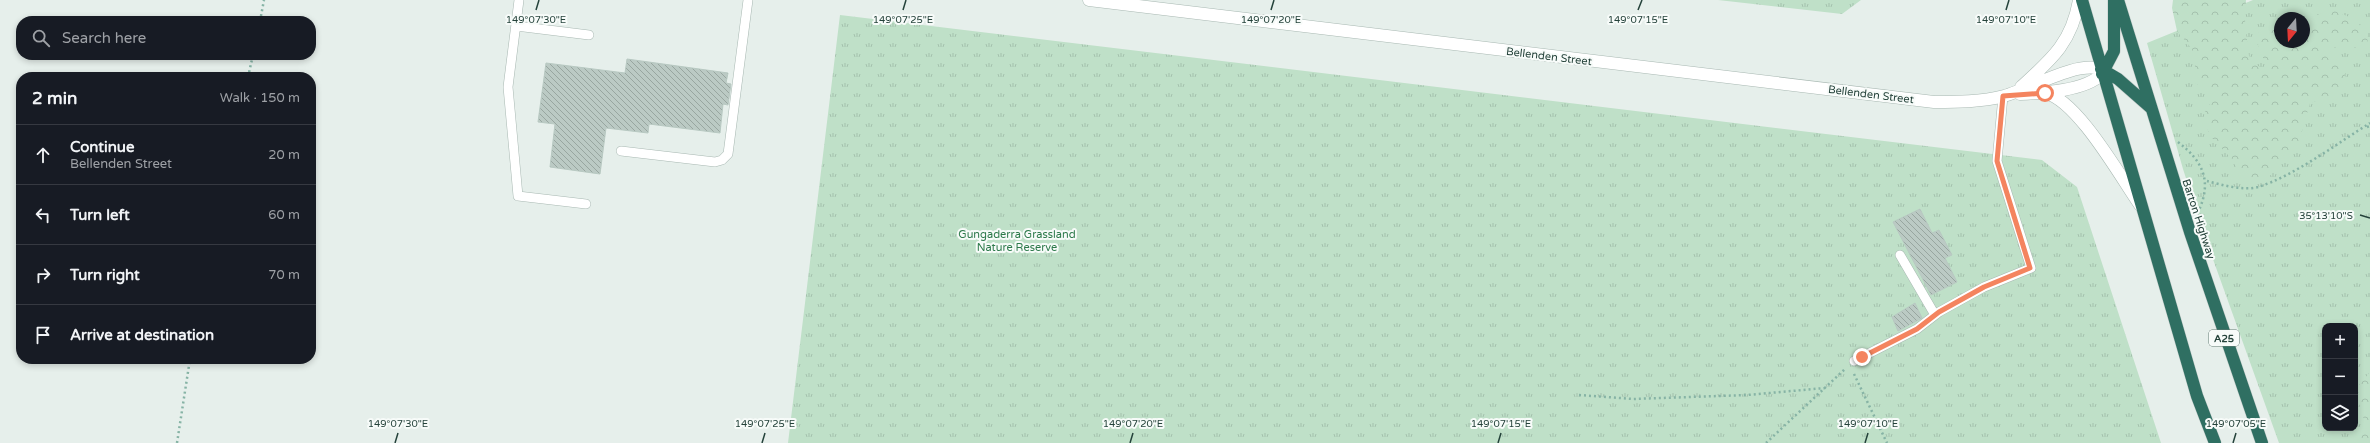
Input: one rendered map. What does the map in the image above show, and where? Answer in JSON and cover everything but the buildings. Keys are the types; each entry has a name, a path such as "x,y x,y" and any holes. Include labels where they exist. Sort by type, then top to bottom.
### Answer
{"highway":[{"path":"2080,0 2197,396 2215,443"},
{"path":"2102,71 2112,56 2115,44 2114,0"},
{"name":"Barton Highway","path":"2118,0 2190,232 2262,443"},
{"path":"2102,71 2118,79 2151,109"}],"street":[{"name":"Bellenden Street","path":"1089,0 1934,102 1970,101 2009,94 2045,93"},
{"path":"2009,94 2051,59 2066,41 2074,22 2080,0"},
{"name":"Bellenden Street","path":"2009,94 2083,68 2102,71"},
{"path":"2045,93 2088,83 2102,71"},
{"path":"2045,93 2057,96 2075,112 2140,206"}],"lane":[{"path":"519,0 508,87 518,196 586,204"},
{"path":"620,151 715,162 722,160 728,154 748,0"},
{"path":"516,26 589,35"},
{"path":"1852,363 1917,329 1935,315 1984,287 2030,268 1997,161 2009,94"},
{"path":"1900,255 1935,315"}],"path":[{"path":"261,16 264,0"},
{"path":"249,72 252,60"},
{"path":"2157,125 2192,153 2207,181 2206,194 2190,232"},
{"path":"2207,181 2234,187 2257,187 2288,173 2369,125"},
{"path":"1766,443 1852,363 1887,443"},
{"path":"177,443 189,364"},
{"path":"1579,394 1633,399 1747,395 1825,388"}],"green space":[{"path":"1718,0 1861,0 1842,14"},
{"path":"2173,0 2246,0 2245,25 2249,56 2263,71 2269,71 2258,46 2259,30 2270,25 2274,25 2274,48 2310,48 2310,17 2330,9 2354,19 2368,34 2367,48 2328,48 2326,57 2344,64 2346,82 2335,95 2310,103 2298,145 2294,152 2281,159 2271,175 2255,183 2242,179 2232,159 2209,135 2204,113 2211,103 2211,94 2194,82 2195,66 2192,49 2177,31 2172,8"},
{"path":"2253,0 2370,0 2370,443 2279,443 2205,237 2183,169 2147,43"},
{"name":"Gungaderra Grassland Nature Reserve","path":"840,15 2042,160 2077,187 2161,443 788,443"},
{"path":"2370,372 2370,443 2365,443 2359,434 2362,425 2363,413 2358,402 2358,386"}],"route":[{"path":"1862,357 1917,329 1939,312 1984,287 2030,268 2028,254 1997,161 1997,141 2003,96 2009,94 2045,93"}]}
